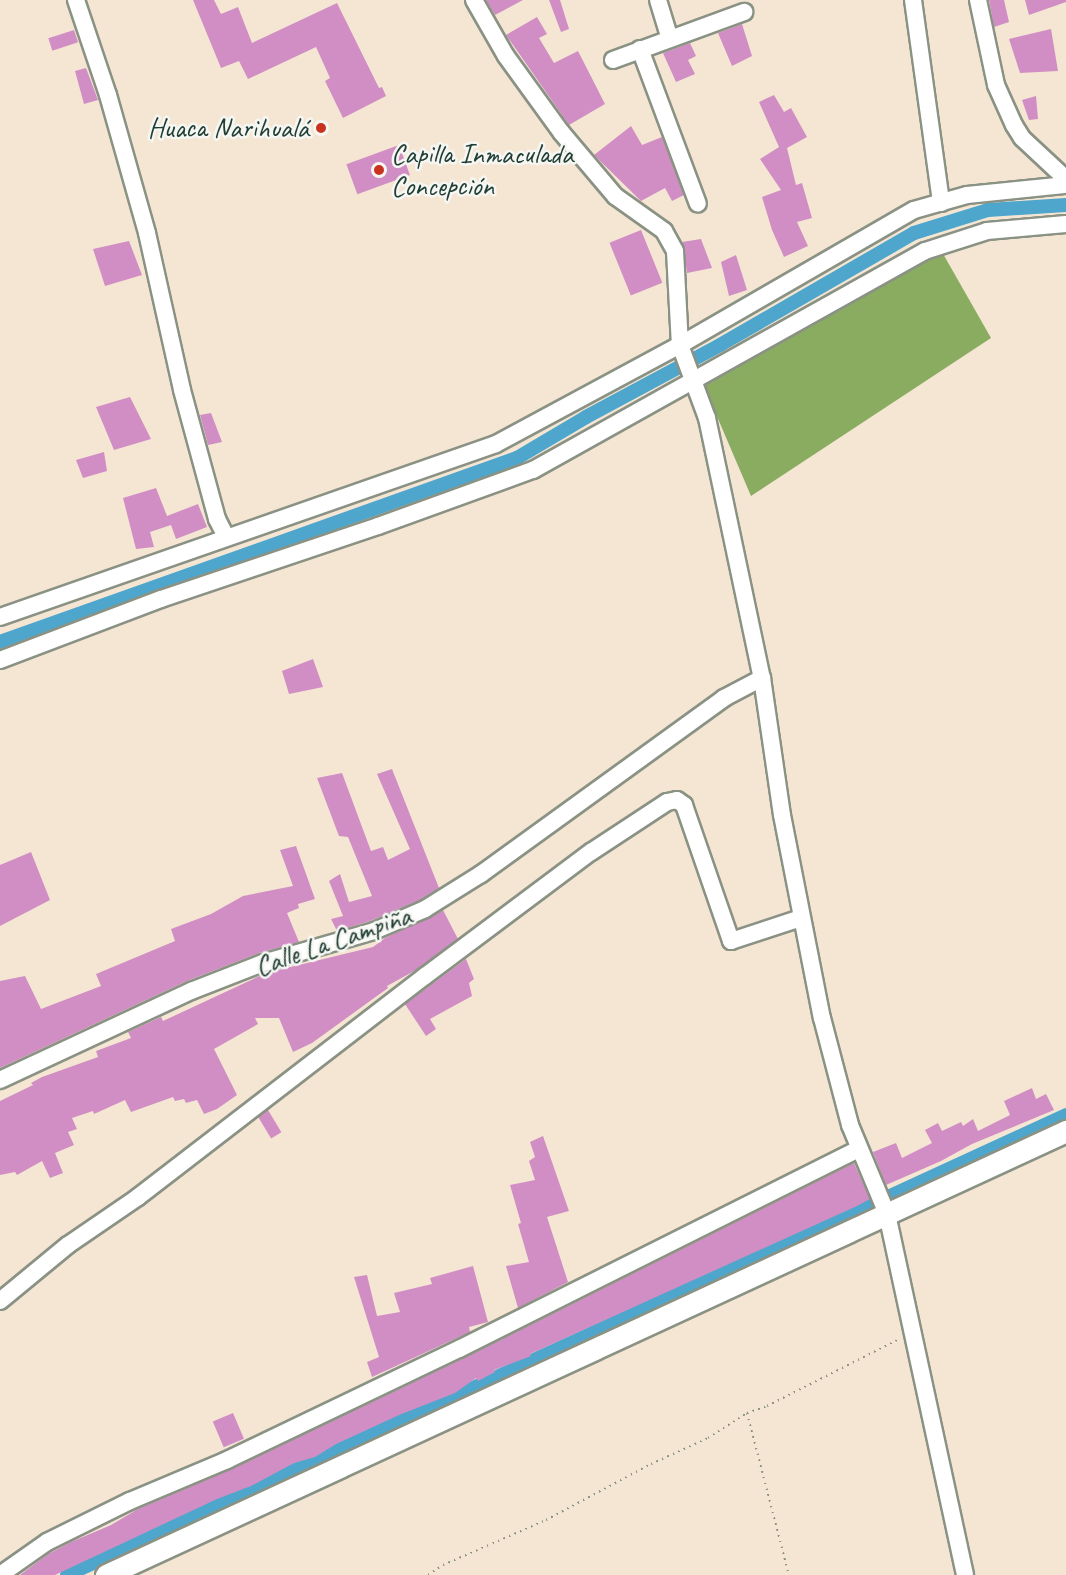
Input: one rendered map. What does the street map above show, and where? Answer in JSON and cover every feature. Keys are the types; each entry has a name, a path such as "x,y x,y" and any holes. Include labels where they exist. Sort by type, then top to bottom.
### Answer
{"main road":[{"path":"106,1575 883,1206 1066,1131"}],"street":[{"path":"76,0 108,95 147,233 182,390 218,519 226,537"},
{"path":"474,0 535,98 602,182 669,237 677,267 682,352 707,418 762,678 801,918 822,1018 858,1149 883,1206 965,1575"},
{"path":"658,0 669,38"},
{"path":"913,0 941,203"},
{"path":"978,0 996,85 1014,125 1022,138 1066,179"},
{"path":"613,60 744,12"},
{"path":"640,49 698,204"},
{"path":"0,617 496,444 682,352 914,210 967,195 1066,185"},
{"path":"0,660 161,599 507,481 583,444 692,378 924,251 987,231 1066,224"},
{"name":"Calle La Campiña","path":"0,1080 191,991 263,963 374,931 425,909 520,847 724,698 762,678"},
{"path":"0,1301 68,1245 138,1197 425,976 591,852 667,802 677,800 684,805 731,941 801,918"},
{"path":"0,1575 47,1542 130,1501 227,1460 459,1349 858,1149"}],"path":[{"path":"428,1575 444,1565 546,1520 651,1464 708,1438 747,1413 767,1406 912,1332"},
{"path":"747,1413 789,1575"}],"green space":[{"path":"942,252 991,338 751,496 704,386"}],"building":[{"path":"193,0 214,0 221,14 238,7 252,43 337,3 379,88 382,87 386,96 343,118 325,81 330,78 316,47 248,79 239,61 221,68"},
{"path":"486,0 523,0 495,15"},
{"path":"549,0 560,0 569,29 561,32"},
{"path":"989,0 1004,0 1009,22 994,27"},
{"path":"1025,0 1066,0 1066,2 1029,15"},
{"path":"537,17 547,34 539,38 554,63 578,51 605,104 569,125 506,35"},
{"path":"742,24 752,56 732,66 718,33"},
{"path":"1051,29 1058,71 1020,73 1009,39"},
{"path":"74,30 78,42 52,51 48,38"},
{"path":"690,43 696,56 688,60 695,74 676,82 663,53"},
{"path":"86,68 98,100 84,104 75,71"},
{"path":"774,95 784,112 791,108 807,137 787,148 796,185 802,183 812,218 797,222 808,246 784,257 772,230 762,197 781,190 760,159 779,147 759,102"},
{"path":"1036,96 1038,119 1029,120 1022,100"},
{"path":"631,126 642,145 662,137 684,195 672,201 665,188 641,201 594,155"},
{"name":"Capilla Inmaculada Concepción","path":"399,145 410,175 357,194 346,164"},
{"path":"641,230 662,283 631,296 609,243"},
{"path":"701,239 712,268 687,273 682,242"},
{"path":"129,241 142,275 105,286 93,249"},
{"path":"736,255 747,290 729,296 721,262"},
{"path":"130,397 151,439 114,450 96,407"},
{"path":"211,413 222,442 208,445 200,415"},
{"path":"104,452 107,471 83,478 76,460"},
{"path":"156,488 167,516 198,504 207,527 176,539 171,525 150,532 154,547 136,549 123,498"},
{"path":"313,659 323,687 289,694 282,671"},
{"path":"392,769 439,888 420,900 370,921 337,931 331,919 343,916 329,881 340,874 349,902 372,896 348,837 339,836 317,778 342,773 371,851 383,847 388,860 410,849 377,774"},
{"path":"296,846 315,899 298,904 299,908 287,913 299,942 259,953 187,981 0,1068 0,981 25,976 41,1009 101,986 96,974 175,941 171,929 211,914 243,896 293,886 280,850"},
{"path":"31,852 50,900 0,926 0,865"},
{"path":"443,910 458,939 416,970 387,986 388,988 312,1043 293,1052 279,1018 255,1018 258,1024 214,1049 237,1095 217,1109 204,1114 197,1100 186,1103 184,1099 175,1101 173,1097 131,1112 125,1100 94,1114 93,1111 72,1118 77,1129 68,1132 74,1145 55,1153 63,1173 50,1178 42,1161 17,1175 15,1172 0,1175 0,1101 33,1085 31,1083 42,1077 98,1057 96,1051 131,1038 128,1032 161,1017 163,1021 266,973 373,947 385,938"},
{"path":"466,959 474,979 469,983 472,996 430,1019 436,1029 426,1036 405,1004"},
{"path":"1032,1088 1036,1099 1046,1094 1054,1110 972,1144 941,1161 886,1185 873,1152 896,1143 902,1158 932,1143 925,1130 938,1123 942,1131 961,1122 963,1126 973,1119 978,1131 1010,1115 1004,1101"},
{"path":"268,1110 281,1132 271,1138 258,1116"},
{"path":"543,1136 569,1211 547,1217 568,1282 518,1308 506,1266 529,1262 510,1185 535,1180 529,1161 535,1157 530,1142"},
{"path":"854,1163 870,1199 857,1206 530,1354 531,1356 494,1370 495,1372 478,1381 476,1378 455,1393 399,1415 336,1444 315,1457 294,1463 251,1486 217,1499 55,1575 20,1575 48,1554 71,1542 111,1525 138,1509 232,1469 464,1358"},
{"path":"473,1266 488,1322 469,1327 470,1332 372,1377 367,1362 379,1357 354,1277 367,1275 377,1316 400,1312 394,1293 432,1284 430,1278"},
{"path":"233,1413 244,1439 224,1447 213,1422"}],"waterway":[{"path":"0,642 517,458 914,233 988,210 1066,205"},
{"path":"67,1575 1066,1115"}],"place":[{"name":"Huaca Narihualá","path":"321,128"},
{"name":"Capilla Inmaculada Concepción","path":"379,170"}]}
